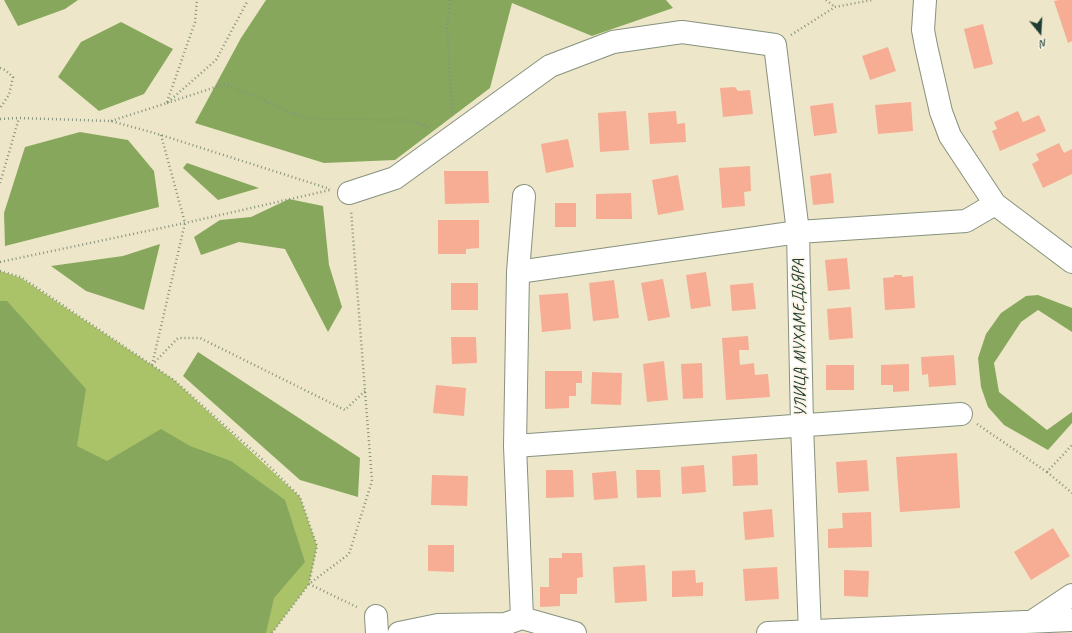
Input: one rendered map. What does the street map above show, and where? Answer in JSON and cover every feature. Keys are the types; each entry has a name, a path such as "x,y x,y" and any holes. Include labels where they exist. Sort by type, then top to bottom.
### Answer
{"street":[{"path":"926,0 923,30 942,112 950,136 995,204 1072,262"},
{"path":"340,191 395,178 550,66 613,42 682,32 776,45"},
{"name":"УЛИЦА МУХАМЕДЬЯРА","path":"776,45 798,232 802,425 810,632"},
{"path":"522,618 515,446 518,272 524,196"},
{"path":"518,272 798,232 966,221 995,204"},
{"path":"515,446 961,414"},
{"path":"1033,627 1072,595"},
{"path":"399,633 438,625 504,624 522,618 575,633"},
{"path":"768,633 1033,627 1072,620"}],"path":[{"path":"167,103 195,22 197,0"},
{"path":"167,103 216,60 248,0"},
{"path":"111,121 225,84 307,120 410,120 453,136 447,24 450,0"},
{"path":"826,0 834,7"},
{"path":"776,45 834,7 872,0"},
{"path":"0,68 13,76 9,94 0,108"},
{"path":"0,183 19,118"},
{"path":"0,119 19,118 111,121 161,134 340,191"},
{"path":"152,365 185,223 161,134"},
{"path":"0,262 340,191"},
{"path":"272,633 309,584 349,554 372,481 365,391 340,191"},
{"path":"0,271 21,278 174,380 262,459 300,497 317,546 309,584"},
{"path":"152,365 178,338 200,338 345,410 365,391"},
{"path":"961,414 1047,472 1072,493"},
{"path":"1047,472 1072,445"},
{"path":"309,584 376,624"}],"green space":[{"path":"4,0 78,0 65,9 18,26"},
{"path":"266,0 666,0 673,8 592,36 512,3 490,88 395,160 324,163 195,123 241,38"},
{"path":"121,22 173,49 144,94 99,111 58,77 81,42"},
{"path":"80,132 128,140 154,171 159,207 5,246 4,213 25,147"},
{"path":"187,163 259,188 218,200 183,168"},
{"path":"289,199 323,206 329,265 342,307 328,332 285,249 239,242 201,255 194,237 220,220 251,217"},
{"path":"160,244 144,310 86,291 51,266 123,256"},
{"path":"0,271 21,278 174,380 300,497 317,546 309,584 272,633 0,633"},
{"path":"1038,295 1072,308 1072,332 1038,310 1021,322 994,363 999,392 1047,430 1072,412 1072,423 1048,450 1004,425 988,407 981,387 978,358 986,334 1001,313 1026,296"},
{"path":"0,301 7,301 86,389 77,446 107,461 161,429 190,446 231,461 285,500 305,562 274,598 266,633 0,633"},
{"path":"198,352 360,458 358,497 300,480 183,376"}],"building":[{"path":"1072,0 1072,41 1068,43 1054,1"},
{"path":"983,24 993,64 974,69 964,29"},
{"path":"888,47 896,71 870,80 862,56"},
{"path":"735,87 738,91 750,90 753,114 723,117 720,88"},
{"path":"911,102 913,131 878,134 875,105"},
{"path":"833,103 837,133 814,136 810,106"},
{"path":"626,111 629,150 600,152 598,113"},
{"path":"676,111 677,124 685,123 686,142 650,144 648,113"},
{"path":"1018,111 1023,122 1039,115 1046,131 1000,151 992,131 997,129 994,122"},
{"path":"568,139 574,167 546,173 541,144"},
{"path":"1059,143 1064,153 1072,149 1072,174 1043,188 1032,164 1039,160 1036,154"},
{"path":"750,166 751,191 744,192 745,206 722,208 719,168"},
{"path":"444,171 488,171 489,203 445,204"},
{"path":"831,173 834,203 813,205 810,176"},
{"path":"678,175 684,210 658,215 652,180"},
{"path":"631,193 632,219 596,219 596,194"},
{"path":"555,203 576,203 576,227 555,227"},
{"path":"438,220 479,220 479,248 466,249 466,254 438,254"},
{"path":"847,258 850,289 828,291 825,260"},
{"path":"706,272 711,306 691,309 686,275"},
{"path":"894,275 902,275 902,277 913,276 915,308 885,310 883,278 894,277"},
{"path":"663,279 670,317 648,321 641,283"},
{"path":"614,280 619,318 593,321 589,283"},
{"path":"451,283 478,283 478,310 451,310"},
{"path":"753,283 756,309 732,311 730,285"},
{"path":"568,293 571,329 542,332 539,295"},
{"path":"851,307 853,338 829,340 827,309"},
{"path":"748,336 749,350 739,350 740,365 754,363 755,375 768,374 770,397 726,400 722,338"},
{"path":"451,337 476,337 477,363 452,364"},
{"path":"954,355 956,385 929,387 928,374 922,375 921,357"},
{"path":"664,361 668,400 647,402 643,364"},
{"path":"702,363 703,398 683,399 681,364"},
{"path":"909,364 909,391 893,392 893,385 881,385 881,365"},
{"path":"826,365 854,365 854,390 826,390"},
{"path":"545,371 582,371 582,383 576,383 576,396 569,396 569,408 545,409"},
{"path":"592,372 622,373 621,405 591,404"},
{"path":"436,385 466,388 464,416 433,413"},
{"path":"957,453 960,508 900,512 896,457"},
{"path":"757,454 758,485 733,486 732,456"},
{"path":"867,460 869,491 838,493 836,462"},
{"path":"704,465 706,492 682,494 681,467"},
{"path":"546,470 573,470 574,497 546,498"},
{"path":"636,470 660,470 661,497 637,498"},
{"path":"616,471 618,498 594,500 592,473"},
{"path":"432,475 468,476 467,506 431,505"},
{"path":"772,509 774,537 745,540 743,512"},
{"path":"871,512 872,547 828,548 828,529 843,528 842,513"},
{"path":"1053,528 1070,556 1031,580 1014,552"},
{"path":"428,545 454,545 454,572 428,571"},
{"path":"562,553 582,553 583,577 577,578 577,594 560,594 560,606 540,607 540,587 549,587 549,558 562,558"},
{"path":"645,565 647,601 615,603 613,567"},
{"path":"777,567 779,599 745,601 743,569"},
{"path":"695,570 696,583 703,582 703,596 672,597 672,571"},
{"path":"844,570 869,571 868,597 844,596"}]}
